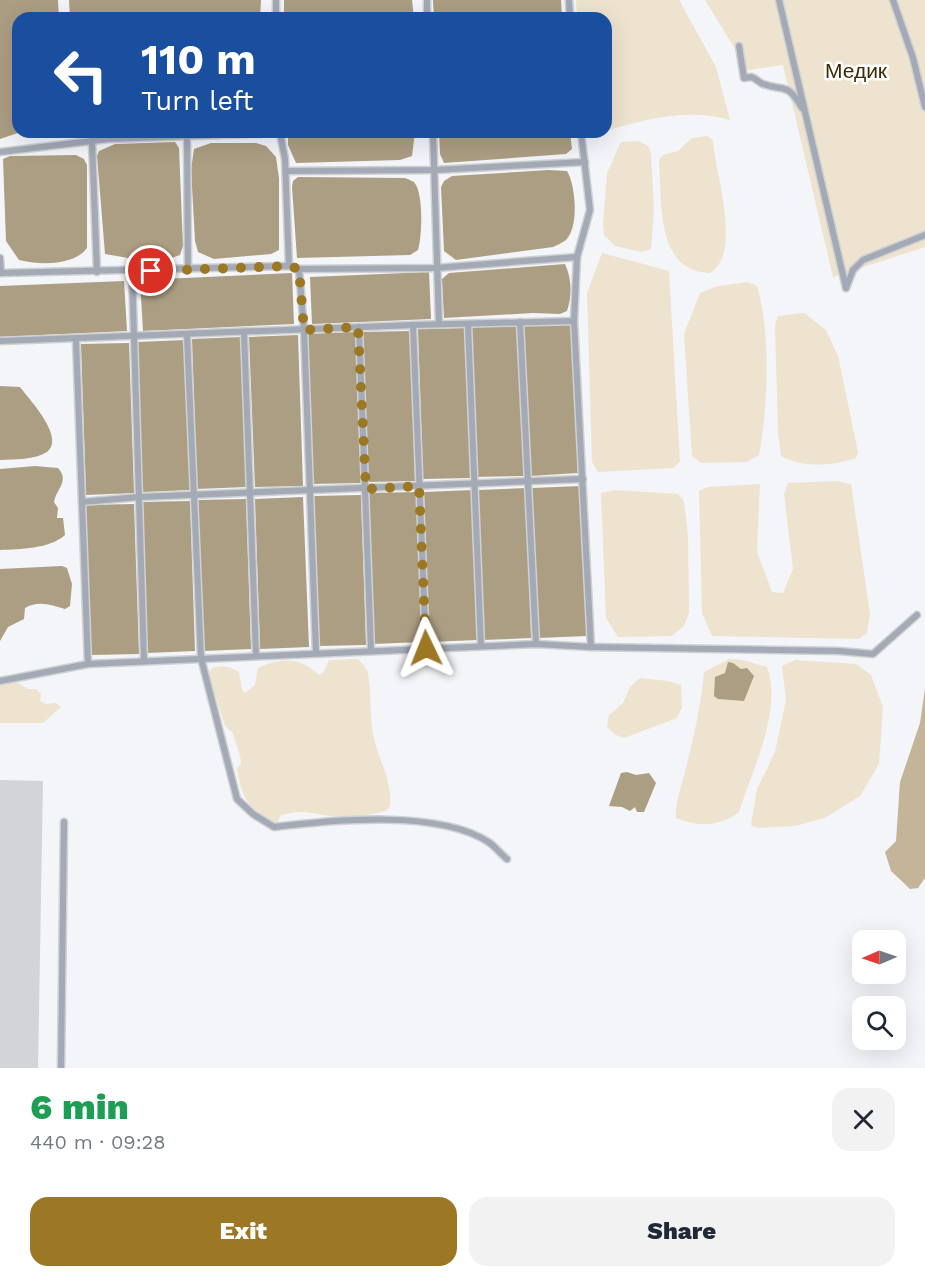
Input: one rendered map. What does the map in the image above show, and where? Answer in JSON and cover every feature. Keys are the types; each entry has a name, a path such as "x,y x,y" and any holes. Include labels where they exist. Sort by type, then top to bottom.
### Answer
{"lane":[{"path":"779,0 846,288 853,270 863,260 925,235"},
{"path":"893,0 913,58 925,107"},
{"path":"739,46 744,78 751,77 760,84 782,86 794,93 806,113"},
{"path":"0,152 92,141 164,138"},
{"path":"188,138 188,270"},
{"path":"281,138 286,171 289,266"},
{"path":"433,138 435,268 439,324"},
{"path":"582,138 590,210 577,257 574,321 591,647"},
{"path":"92,141 97,272"},
{"path":"286,171 435,170 585,162"},
{"path":"0,258 0,273 289,266 299,269 435,268 577,257"},
{"path":"299,269 304,330 316,653"},
{"path":"132,271 144,660"},
{"path":"0,341 574,321"},
{"path":"520,322 536,644"},
{"path":"468,324 481,646"},
{"path":"413,325 426,648"},
{"path":"358,327 371,651"},
{"path":"244,332 256,655"},
{"path":"186,335 201,658 237,799 253,814 274,827 325,821 411,821 452,827 489,843 507,859"},
{"path":"76,340 88,664"},
{"path":"82,502 139,497 583,479"},
{"path":"0,681 88,664 144,660 536,644 838,651 873,654 917,615"},
{"path":"61,1068 64,822"}],"green space":[{"path":"576,0 679,0 716,67 730,120 699,115 667,116 612,129 612,12 577,12"},
{"name":"Медик","path":"705,0 925,0 925,247 833,277 783,65 748,70"},
{"path":"708,136 713,141 726,231 725,248 720,263 710,273 692,269 679,261 670,247 662,213 659,160 663,155 678,151 692,138"},
{"path":"639,141 648,146 651,154 654,210 651,249 641,252 615,246 604,235 603,224 607,173 621,142"},
{"path":"602,253 669,271 680,462 673,468 598,472 592,462 587,293"},
{"path":"748,282 757,286 766,347 766,393 759,455 747,462 701,463 692,456 684,334 700,293 718,286"},
{"path":"804,313 826,330 838,356 858,452 856,458 838,463 808,464 798,463 781,456 778,433 775,325 778,316"},
{"path":"837,481 851,484 870,614 867,633 859,639 712,636 702,613 699,491 708,487 760,484 757,552 772,592 783,593 793,569 784,494 788,483"},
{"path":"615,490 678,494 684,501 688,536 689,613 684,626 672,636 618,637 606,618 601,493"},
{"path":"358,659 368,674 372,731 387,780 390,806 386,811 339,817 293,812 281,815 277,823 272,823 251,806 241,787 237,768 241,764 240,756 233,733 225,726 209,676 210,670 224,666 239,672 242,690 245,693 255,685 258,668 266,664 283,661 298,662 319,675 323,673 329,660"},
{"path":"729,659 743,660 767,667 771,684 771,702 764,740 739,812 717,823 701,824 684,821 676,818 677,805 697,720 704,672"},
{"path":"795,660 856,664 871,675 883,707 879,764 860,796 825,818 795,826 758,828 751,825 757,789 775,752 786,700 782,666"},
{"path":"640,678 681,685 682,707 677,718 624,738 616,735 607,727 609,715 623,703 630,687"},
{"path":"16,682 28,689 36,689 41,694 40,701 46,704 56,703 61,707 43,723 0,723 0,684"}],"shaded area":[{"path":"0,0 58,0 59,12 12,12 12,135 0,139"},
{"path":"69,0 261,0 260,12 70,12"},
{"path":"284,0 412,0 413,12 284,12"},
{"path":"433,0 561,0 562,12 434,12"},
{"path":"288,138 414,138 412,156 400,160 296,163 288,145"},
{"path":"439,138 571,138 572,149 566,154 444,163 440,154"},
{"path":"175,142 179,148 183,246 180,255 152,260 105,254 97,156 99,151 115,144"},
{"path":"211,143 256,143 266,146 276,157 279,178 279,250 271,254 214,259 198,252 195,241 191,169 194,149"},
{"path":"76,155 84,159 87,165 87,248 74,258 56,263 19,260 6,241 3,159 10,156"},
{"path":"548,170 567,171 570,178 575,206 573,226 566,240 553,247 456,260 444,251 441,187 444,181 452,176"},
{"path":"298,177 405,178 414,182 421,205 418,250 410,255 297,258 292,187 293,181"},
{"path":"565,264 570,288 567,311 560,314 533,313 444,318 442,279 449,273"},
{"path":"429,272 431,319 312,324 310,277"},
{"path":"292,273 294,324 143,331 140,280"},
{"path":"124,281 127,331 0,337 0,286"},
{"path":"571,323 578,473 530,476 523,326"},
{"path":"519,325 524,476 475,477 470,327"},
{"path":"466,328 471,478 423,479 418,329"},
{"path":"410,331 415,481 367,482 361,332"},
{"path":"356,332 361,483 312,484 307,334"},
{"path":"298,335 303,486 255,487 249,337"},
{"path":"241,337 246,487 197,489 192,339"},
{"path":"185,340 190,490 142,492 137,342"},
{"path":"129,343 134,493 86,495 81,344"},
{"path":"0,386 20,387 38,409 52,438 52,446 47,452 31,458 0,460"},
{"path":"35,466 58,468 63,477 54,502 58,508 57,518 63,518 65,535 43,546 0,550 0,469"},
{"path":"580,486 587,636 538,638 532,488"},
{"path":"526,488 531,638 483,640 478,490"},
{"path":"473,490 478,640 429,642 424,492"},
{"path":"417,492 422,642 373,644 368,493"},
{"path":"361,495 366,645 318,646 313,496"},
{"path":"303,497 309,647 260,649 255,499"},
{"path":"246,499 251,649 203,651 198,500"},
{"path":"190,501 195,651 147,653 142,502"},
{"path":"134,504 139,654 91,655 86,505"},
{"path":"62,566 67,568 72,584 70,606 65,609 40,604 25,608 24,619 8,627 0,641 0,569"},
{"path":"728,662 741,669 747,668 754,676 744,701 718,699 714,696 715,677 725,673"},
{"path":"925,689 925,878 918,888 910,889 891,871 885,852 896,841 900,782 920,723"},
{"path":"621,773 636,775 649,773 656,783 644,812 637,812 635,807 630,811 622,807 609,806"}],"building":[{"path":"0,780 43,781 38,1068 0,1068"}],"route":[{"path":"151,271 289,266 299,269 304,330 358,327 366,489 419,486 426,648"}]}
